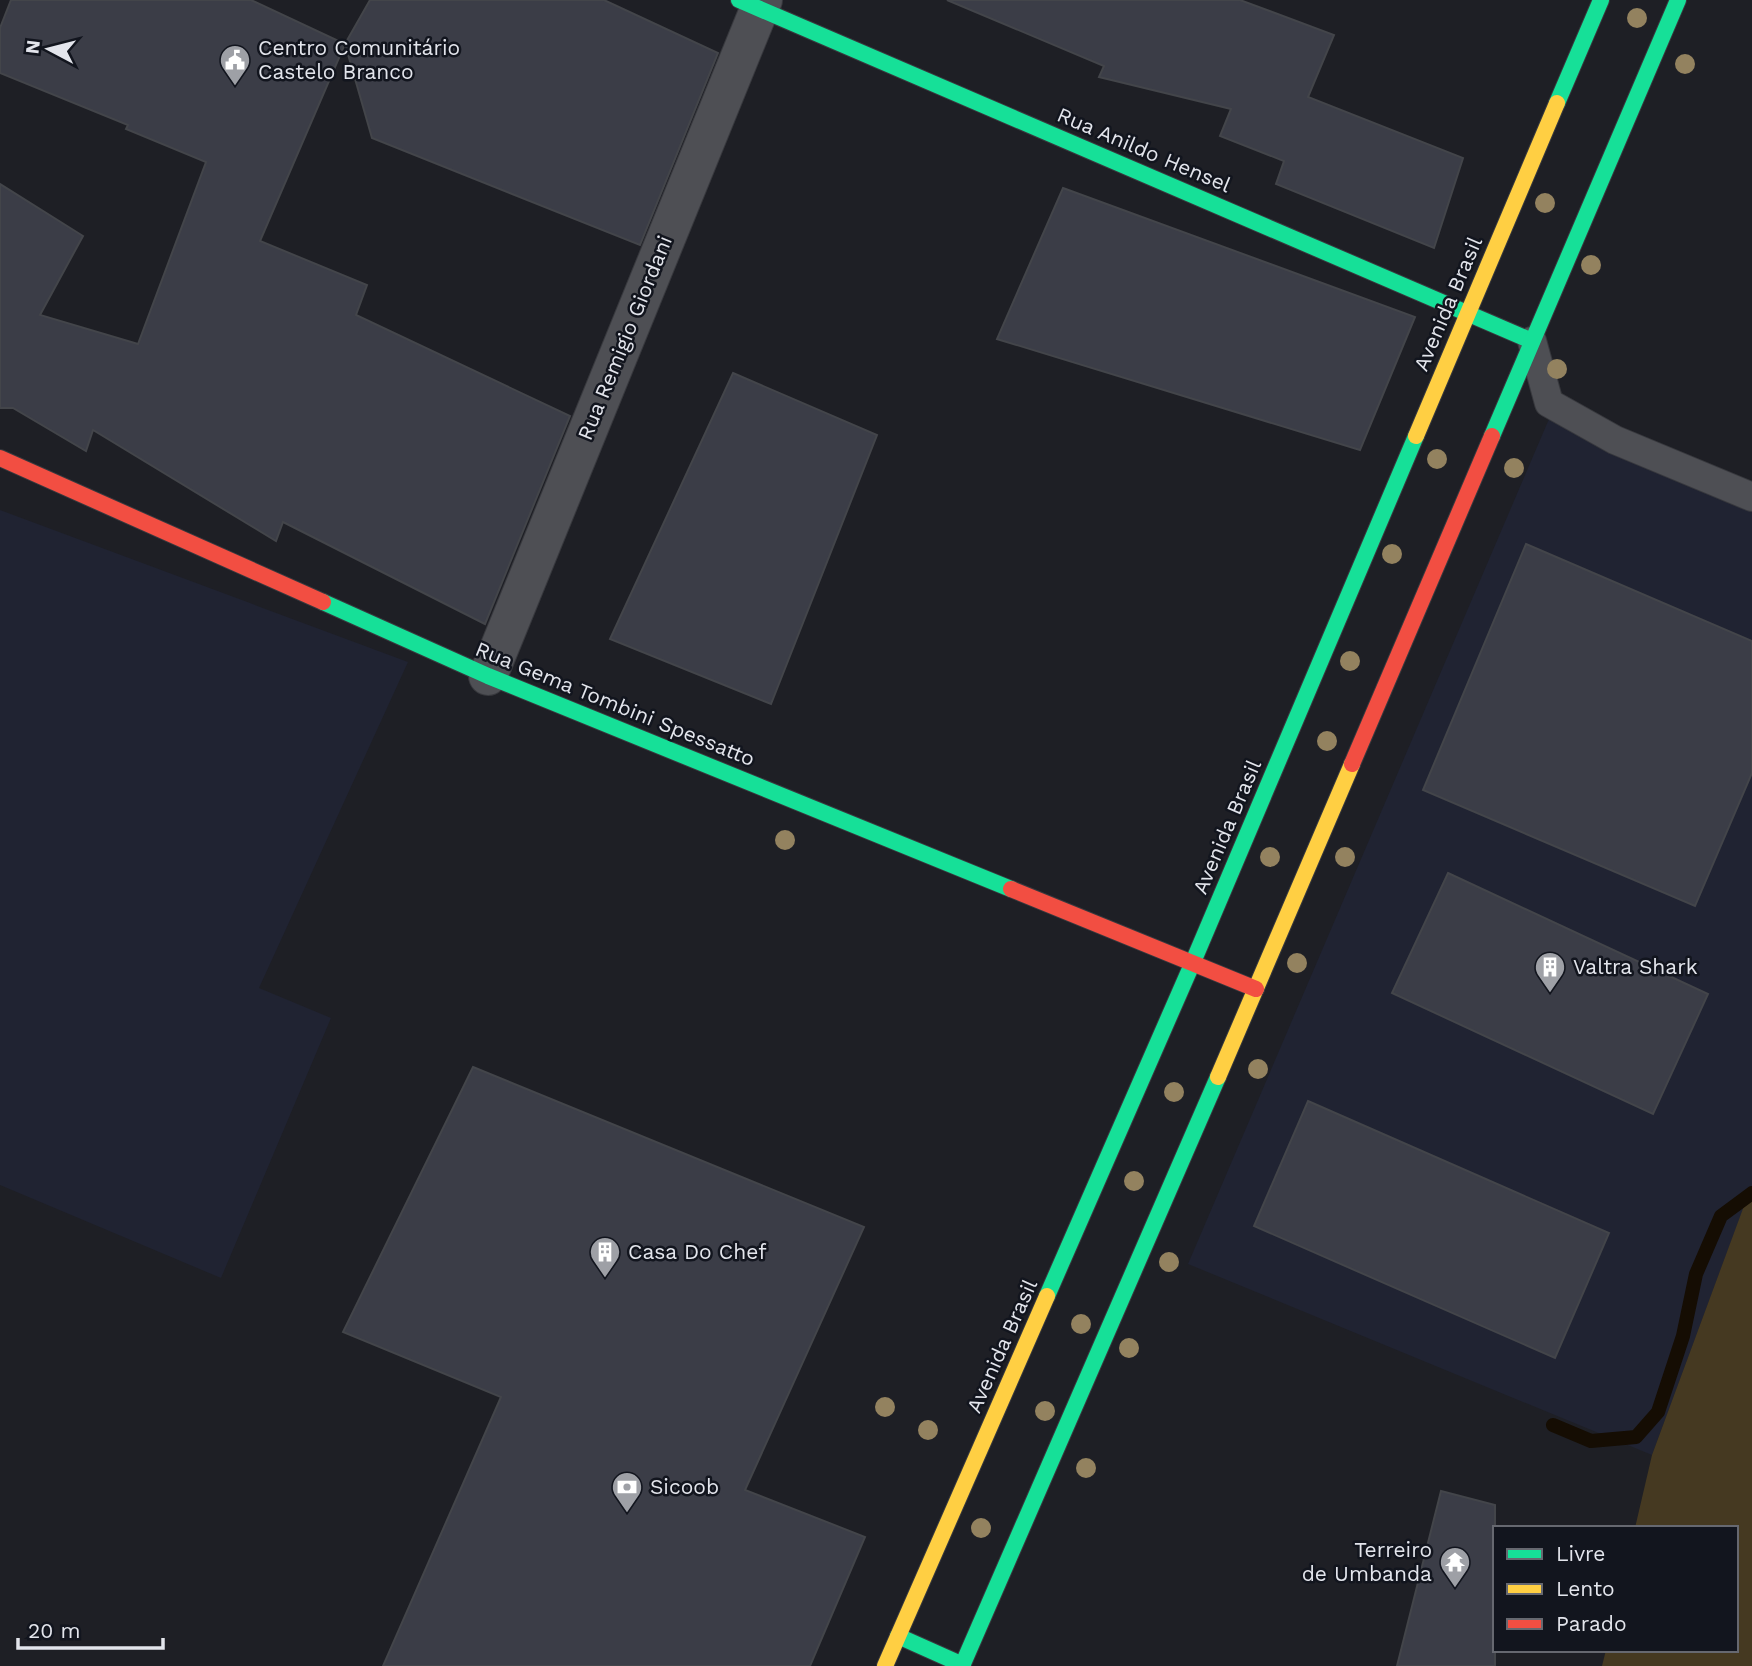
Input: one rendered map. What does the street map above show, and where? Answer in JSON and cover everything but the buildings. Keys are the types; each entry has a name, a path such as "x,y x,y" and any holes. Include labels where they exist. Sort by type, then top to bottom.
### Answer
{"main road":[{"name":"Avenida Brasil","path":"885,1666 1193,962 1601,0"},
{"path":"898,1636 963,1665 1256,989 1678,0"},
{"name":"Rua Anildo Hensel","path":"754,3 1532,341"},
{"name":"Rua Gema Tombini Spessatto","path":"0,458 488,676 1256,989"}],"street":[{"name":"Rua Remigio Giordani","path":"488,676 754,3"}],"lane":[{"path":"1532,341 1549,403 1615,440 1752,497"}],"shaded area":[{"path":"1549,419 1752,507 1752,1194 1748,1196 1652,1455 1188,1264"},
{"path":"0,510 408,662 259,988 331,1018 221,1278 0,1185"},
{"path":"1752,1194 1752,1666 1602,1666 1606,1652 1738,1652 1738,1526 1635,1526 1652,1455 1748,1195"}],"waterway":[{"path":"1553,1425 1591,1441 1636,1437 1658,1412 1683,1336 1696,1274 1721,1216 1752,1193"}],"traffic: fast":[{"path":"739,0 1532,341"},
{"path":"1557,103 1601,0"},
{"path":"1492,436 1678,0"},
{"path":"1047,1296 1193,962 1416,436"},
{"path":"323,602 488,676 1011,889"},
{"path":"962,1666 1218,1077"},
{"path":"898,1636 963,1665"}],"traffic: slow":[{"path":"1416,436 1557,103"},
{"path":"1218,1077 1352,764"},
{"path":"885,1666 1047,1296"}],"traffic: jam":[{"path":"1352,764 1492,436"},
{"path":"0,458 323,602"},
{"path":"1011,889 1256,989"}],"place":[{"name":"Centro Comunitário Castelo Branco","path":"235,87"},
{"name":"Valtra Shark","path":"1550,994"},
{"name":"Casa Do Chef","path":"605,1279"},
{"name":"Sicoob","path":"627,1514"},
{"name":"Terreiro de Umbanda","path":"1455,1589"}]}
